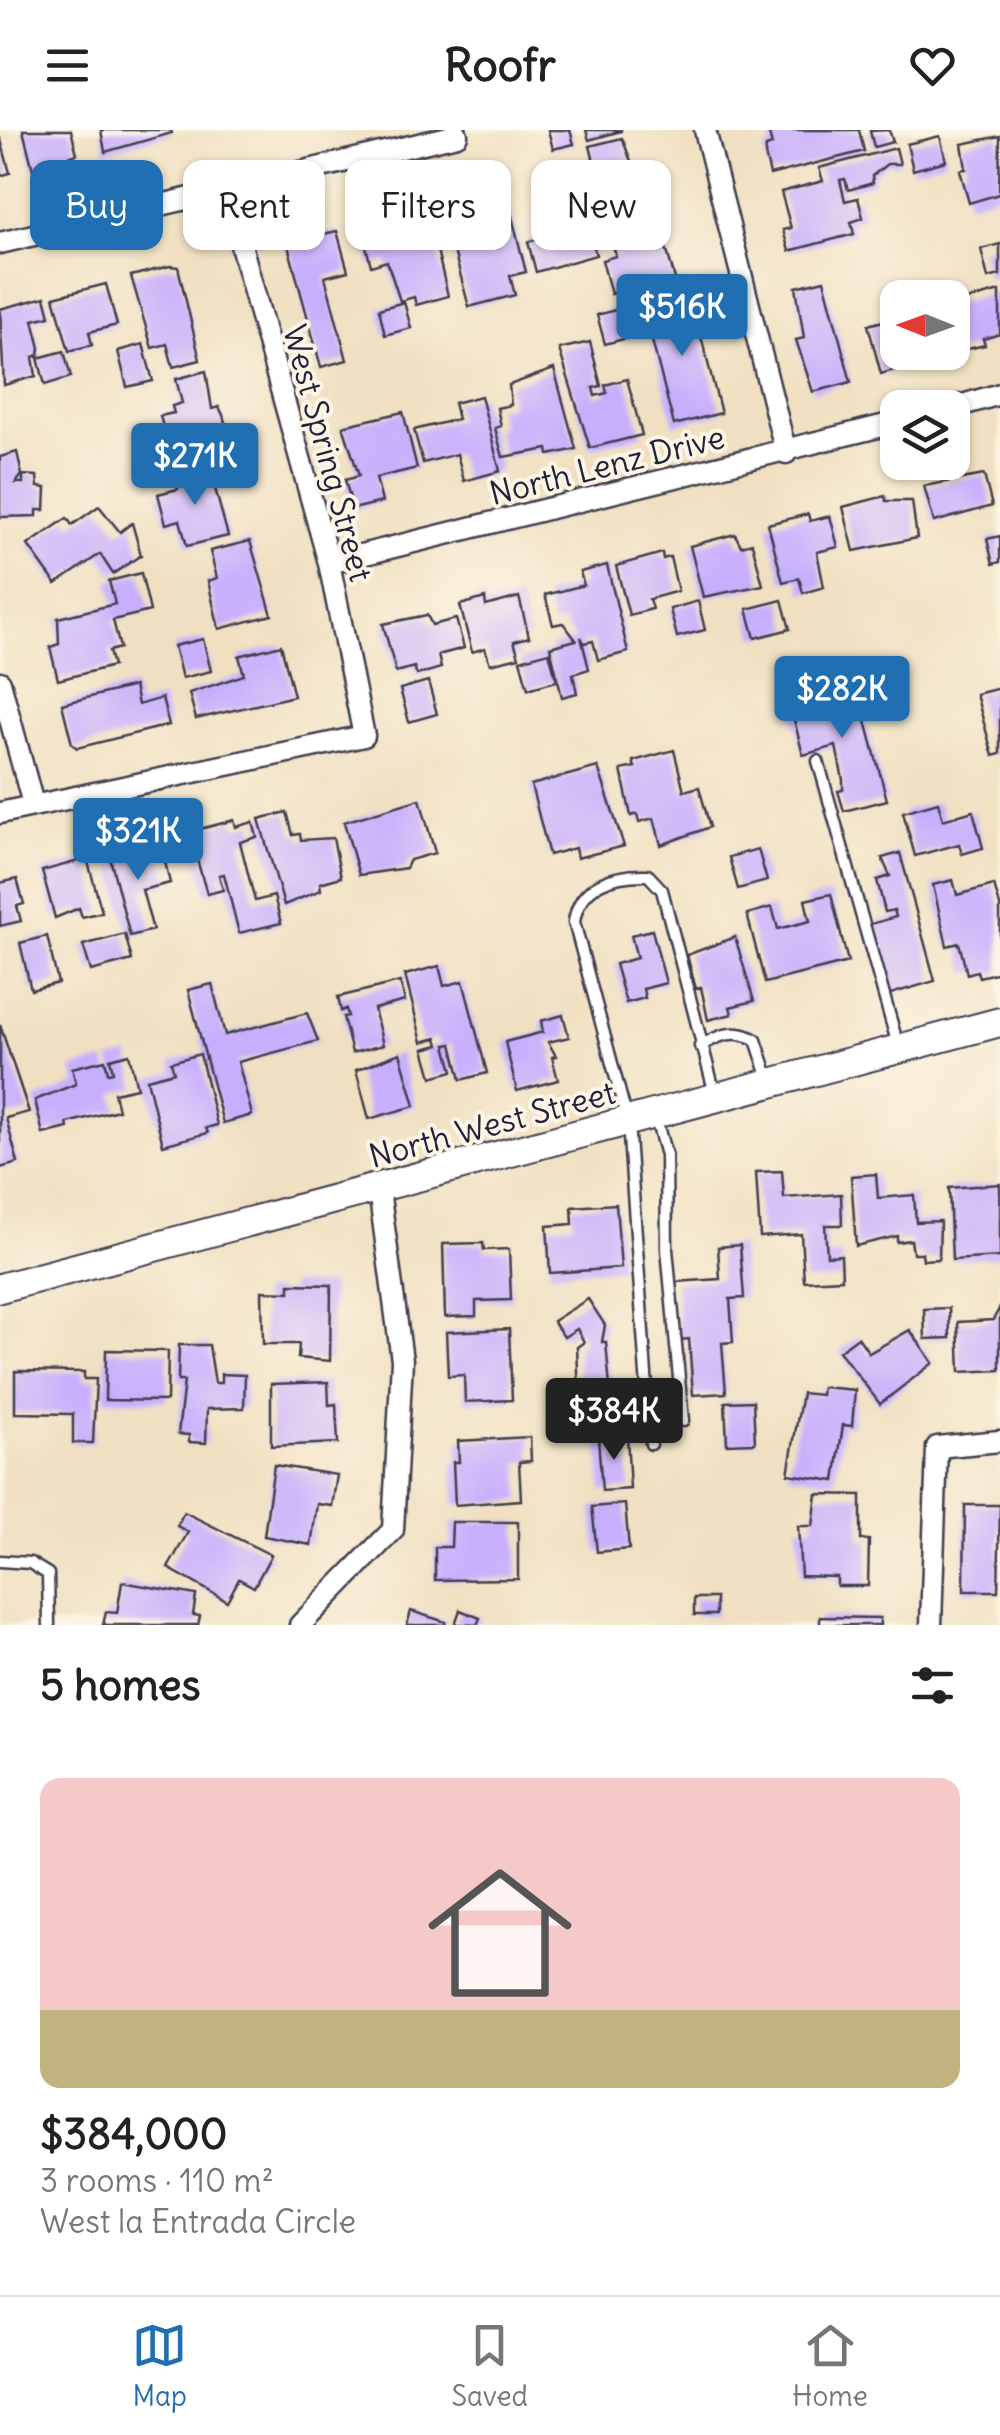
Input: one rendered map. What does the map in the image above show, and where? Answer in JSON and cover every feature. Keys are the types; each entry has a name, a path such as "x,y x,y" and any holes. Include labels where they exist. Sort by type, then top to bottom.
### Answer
{"street":[{"path":"325,165 457,136 455,130"},
{"path":"705,130 786,452"},
{"path":"0,243 183,197"},
{"name":"West Spring Street","path":"34,804 364,736 329,564 242,250"},
{"path":"970,403 1000,394"},
{"name":"North Lenz Drive","path":"329,564 880,427"},
{"path":"0,682 34,804 0,813"},
{"name":"North West Street","path":"0,1288 1000,1022"},
{"path":"300,1625 392,1530 402,1360 380,1190"},
{"path":"931,1625 937,1447 1000,1441"}],"lane":[{"path":"818,762 899,1050"},
{"path":"651,1444 628,1124 574,922 576,905 596,885 622,874 648,875 662,890 717,1099"},
{"path":"700,1046 719,1034 744,1033 756,1040 771,1085"},
{"path":"655,1116 666,1156 666,1250 682,1422"},
{"path":"0,1561 30,1563 48,1574 49,1625"}],"building":[{"path":"23,130 71,130 77,154 60,160 30,160"},
{"path":"101,130 171,130 172,133 105,152"},
{"path":"548,130 570,130 574,144 553,149"},
{"path":"586,130 621,130 621,131 589,140"},
{"path":"768,130 859,130 864,151 770,175 765,154 766,147 772,145"},
{"path":"889,130 893,142 874,147 870,131"},
{"path":"940,136 946,161 913,170 907,144"},
{"path":"1000,136 999,194 969,203 960,170 966,169 962,144"},
{"path":"622,138 631,160 594,160 590,146"},
{"path":"0,141 10,173 0,176"},
{"path":"896,148 900,164 887,164 872,176 873,183 848,190 845,179 840,180 845,201 858,198 863,218 851,222 854,234 789,251 783,230 791,228 781,192 823,181 819,168"},
{"path":"511,213 526,272 510,276 515,295 469,307 454,251 511,250"},
{"path":"337,231 348,271 325,277 347,360 321,367 289,250 325,250 325,234"},
{"path":"531,241 531,250 595,250 596,255 536,272 528,242"},
{"path":"1000,244 1000,275 988,278 981,249"},
{"path":"367,250 437,250 448,296 416,305 414,297 400,301 387,261 371,266"},
{"path":"614,250 667,250 675,279 654,285 657,294 629,302 626,291 611,294 602,260 616,256"},
{"path":"178,267 200,360 173,367 167,344 152,348 131,276"},
{"path":"824,280 851,382 813,392 796,340 804,338 796,287"},
{"path":"106,284 117,325 89,332 92,345 69,351 54,297"},
{"path":"1000,291 1000,334 983,339 985,345 970,348 970,299"},
{"path":"690,294 721,413 674,425 643,306"},
{"path":"45,297 50,316 33,320 40,348 39,355 33,357 36,376 4,385 0,309"},
{"path":"404,302 411,328 385,335 379,309"},
{"path":"623,308 631,337 605,344 597,315"},
{"path":"880,322 880,370 894,370 881,374 868,325"},
{"path":"590,342 601,386 593,388 595,396 607,393 605,385 627,379 642,435 590,448 559,349"},
{"path":"143,344 153,381 127,387 118,351"},
{"path":"64,351 71,377 45,385 38,358"},
{"path":"554,369 576,449 549,455 548,449 503,457 495,428 501,426 497,408 511,405 509,385"},
{"path":"206,371 212,409 219,407 231,446 157,463 153,448 168,444 160,416 174,413 172,406 182,403 176,379"},
{"path":"481,396 500,471 464,481 457,454 423,463 414,430 458,419 454,403"},
{"path":"403,412 417,468 376,478 382,502 353,509 345,480 359,476 343,426"},
{"path":"17,452 22,475 16,483 23,483 23,475 37,476 38,487 46,488 45,510 37,510 37,516 0,517 0,457"},
{"path":"210,470 228,536 187,546 180,520 166,524 158,494 178,489 175,479"},
{"path":"984,475 992,506 934,522 924,486"},
{"path":"885,496 886,501 912,501 917,538 854,551 843,507"},
{"path":"99,506 120,532 132,523 141,555 113,574 100,554 56,584 28,545 67,518 72,525"},
{"path":"808,514 810,521 830,516 838,547 817,552 824,587 803,593 799,578 783,582 768,524"},
{"path":"735,534 741,546 752,543 763,585 703,597 690,546"},
{"path":"1000,536 1000,562 993,564 987,539"},
{"path":"250,541 272,615 219,629 208,581 217,578 210,551"},
{"path":"662,553 663,559 670,557 678,591 649,599 652,609 629,615 616,566"},
{"path":"607,565 628,652 598,660 593,641 584,643 581,637 589,669 573,674 577,693 562,697 550,647 576,640 563,623 553,625 545,595 584,585 580,572"},
{"path":"141,573 150,611 113,620 120,648 109,651 113,666 58,680 50,647 59,644 58,618 115,604 109,581"},
{"path":"519,597 529,637 514,641 519,657 490,664 485,648 472,652 460,605 485,598 486,606"},
{"path":"782,600 790,629 755,638 747,609"},
{"path":"698,601 705,630 677,637 670,609"},
{"path":"427,615 432,625 456,619 464,648 438,655 441,668 417,675 414,667 396,672 383,624"},
{"path":"203,639 211,671 182,678 174,646"},
{"path":"281,645 294,696 196,719 189,693 244,675 239,656"},
{"path":"549,652 557,681 528,689 520,660"},
{"path":"428,681 437,714 409,722 400,689"},
{"path":"856,683 887,800 844,811 838,791 843,790 843,780 836,746 803,755 789,700"},
{"path":"134,686 138,705 162,698 169,725 77,748 72,744 62,704"},
{"path":"1000,688 1000,754 993,756 976,694"},
{"path":"674,750 684,791 699,787 710,827 661,845 654,818 639,822 637,814 631,816 621,770 635,767 633,761"},
{"path":"598,767 624,846 577,858 575,848 549,855 531,785"},
{"path":"420,799 435,853 410,860 406,868 359,875 344,822"},
{"path":"938,802 943,820 973,811 983,848 962,854 959,844 915,856 903,812"},
{"path":"287,812 293,835 300,834 301,840 333,838 341,877 320,883 321,890 284,905 259,819"},
{"path":"234,820 236,827 253,822 257,837 240,842 255,901 274,896 281,923 239,933 224,874 219,875 223,890 207,894 189,832"},
{"path":"161,845 170,883 142,890 153,930 130,936 109,854"},
{"path":"758,849 767,881 738,889 729,857"},
{"path":"900,853 935,981 887,995 867,925 896,917 894,910 885,912 877,880 890,876 882,858"},
{"path":"82,860 88,862 102,912 82,917 79,908 55,918 42,871"},
{"path":"17,879 24,904 17,906 21,921 0,926 0,883"},
{"path":"953,880 957,895 994,885 1000,906 1000,972 979,977 977,971 967,974 959,943 947,946 933,885"},
{"path":"831,894 848,962 765,983 747,914 772,907 778,929 810,921 805,900"},
{"path":"652,930 666,983 643,989 645,998 626,1003 615,964 637,958 631,935"},
{"path":"125,934 132,960 91,971 83,945"},
{"path":"47,936 58,983 31,990 20,943"},
{"path":"735,937 754,1001 730,1007 732,1014 708,1020 701,987 696,989 687,955"},
{"path":"439,966 444,986 463,981 487,1073 461,1080 452,1044 446,1045 453,1071 432,1077 424,1049 439,1045 437,1038 422,1042 405,975"},
{"path":"400,982 405,1001 374,1009 383,1045 352,1053 343,1017 348,1016 346,1009 341,1011 338,997"},
{"path":"212,984 225,1035 307,1013 318,1041 238,1062 252,1115 223,1123 188,990"},
{"path":"563,1015 569,1037 548,1042 556,1056 552,1057 558,1080 517,1091 505,1042 543,1032 541,1021"},
{"path":"0,1025 29,1112 6,1118 18,1163 0,1168"},
{"path":"400,1053 415,1106 369,1119 356,1070"},
{"path":"129,1054 137,1088 114,1093 118,1110 67,1123 68,1128 43,1134 35,1100 76,1084 72,1068 105,1060 108,1073 113,1072 110,1059"},
{"path":"200,1054 217,1125 206,1128 208,1133 163,1145 147,1079 174,1072 171,1062"},
{"path":"782,1171 784,1198 841,1194 842,1225 825,1225 827,1256 841,1255 842,1279 804,1281 801,1234 760,1237 756,1172"},
{"path":"876,1174 878,1198 914,1195 916,1222 940,1221 939,1259 923,1260 922,1253 913,1253 911,1240 897,1242 897,1236 856,1246 851,1176"},
{"path":"1000,1184 1000,1257 952,1260 949,1188"},
{"path":"616,1204 621,1268 550,1273 547,1226 573,1224 572,1207"},
{"path":"483,1243 484,1250 509,1249 511,1300 476,1301 476,1316 445,1317 443,1244"},
{"path":"740,1245 744,1298 730,1299 733,1342 722,1343 726,1393 693,1395 689,1339 679,1340 675,1282 720,1279 718,1247"},
{"path":"290,1284 331,1285 330,1361 298,1358 299,1344 263,1344 262,1291 290,1292"},
{"path":"588,1299 605,1325 602,1342 606,1342 610,1388 606,1389 608,1417 601,1429 580,1418 577,1347 584,1342 577,1329 564,1337 553,1321"},
{"path":"1000,1307 1000,1370 960,1372 958,1322 993,1320"},
{"path":"949,1308 950,1338 925,1339 924,1309"},
{"path":"509,1329 512,1400 465,1402 464,1375 448,1376 446,1332"},
{"path":"910,1330 933,1363 880,1404 839,1351 858,1337 869,1353"},
{"path":"179,1345 209,1345 215,1383 221,1383 221,1374 245,1375 244,1408 207,1409 206,1443 189,1442 189,1435 178,1434 184,1381 178,1381"},
{"path":"106,1350 168,1351 167,1401 105,1400"},
{"path":"15,1371 84,1372 84,1379 96,1379 93,1443 73,1443 73,1414 15,1413"},
{"path":"328,1382 329,1405 336,1404 338,1443 271,1446 271,1384"},
{"path":"822,1387 855,1390 852,1426 843,1425 835,1481 788,1474 802,1393 821,1395"},
{"path":"753,1401 755,1443 727,1444 725,1402"},
{"path":"627,1436 630,1489 602,1491 598,1438"},
{"path":"530,1437 531,1461 519,1462 521,1500 455,1505 453,1462 459,1462 458,1441"},
{"path":"274,1465 337,1475 332,1506 317,1504 311,1545 264,1536"},
{"path":"817,1494 861,1495 861,1540 869,1540 868,1586 837,1586 837,1577 801,1576 798,1526 813,1526"},
{"path":"625,1504 629,1549 597,1552 592,1507"},
{"path":"965,1505 1000,1505 998,1591 964,1591"},
{"path":"184,1512 271,1555 254,1587 239,1579 227,1601 168,1568 188,1532 177,1526"},
{"path":"452,1522 518,1522 518,1579 435,1580 435,1547 451,1547"},
{"path":"122,1582 196,1595 193,1615 200,1616 198,1625 103,1625 106,1612 117,1613"},
{"path":"694,1598 716,1598 716,1615 694,1615"},
{"path":"460,1610 480,1618 477,1625 455,1624"},
{"path":"411,1611 446,1622 445,1625 407,1625"},
{"path":"820,1617 880,1618 880,1625 820,1625"}]}
